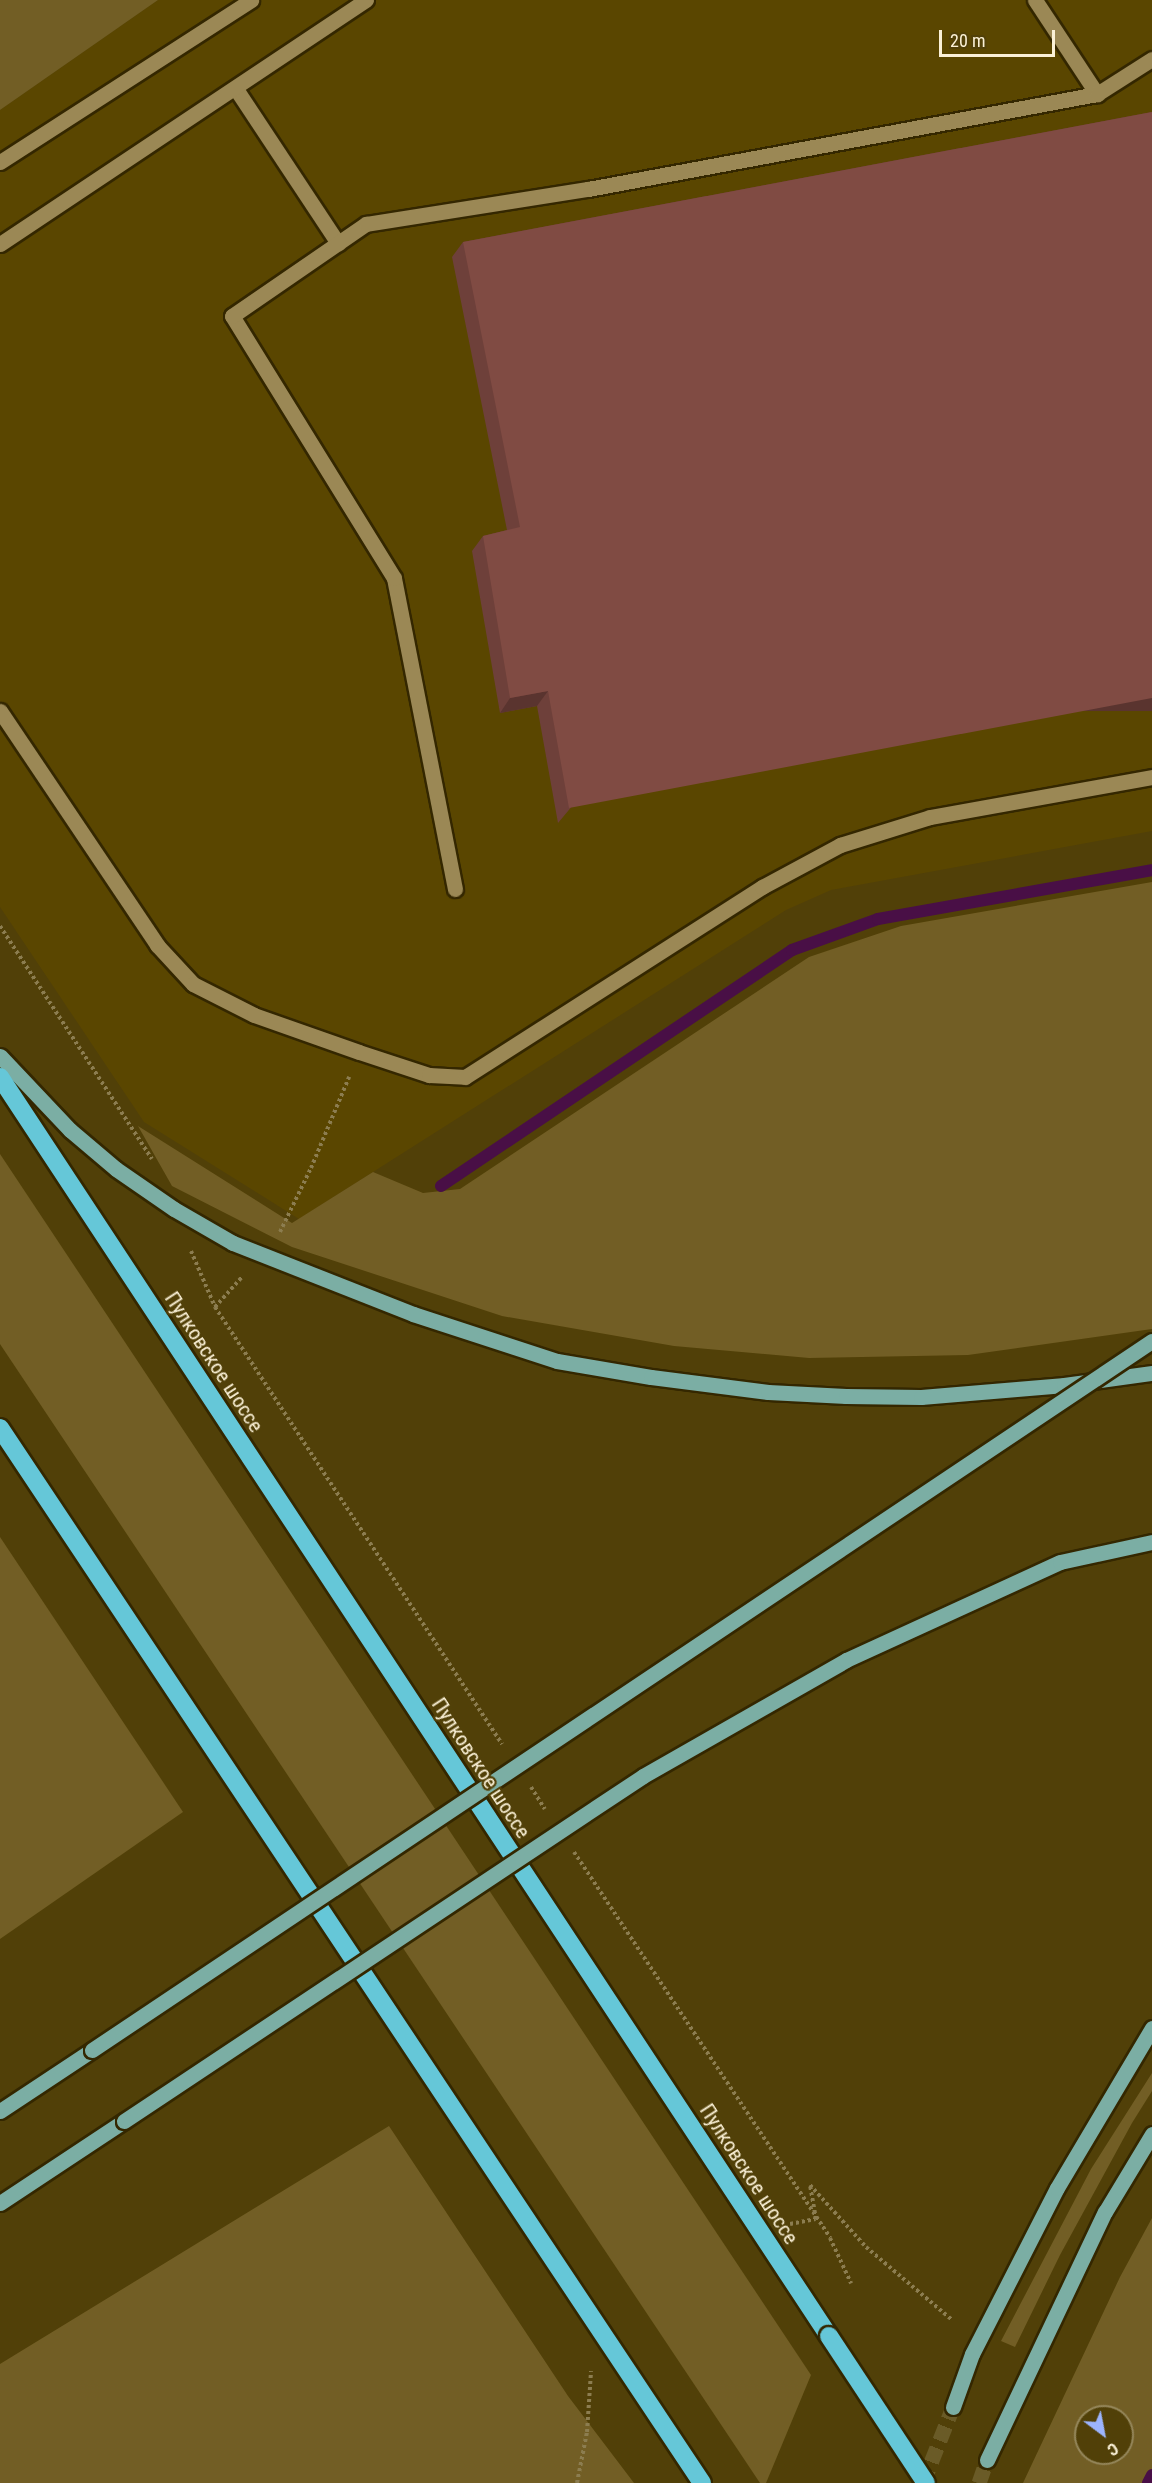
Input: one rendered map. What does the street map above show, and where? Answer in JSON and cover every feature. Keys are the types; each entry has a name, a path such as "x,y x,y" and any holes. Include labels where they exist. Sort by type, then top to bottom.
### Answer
{"highway":[{"name":"Пулковское шоссе","path":"0,1077 926,2483"},
{"path":"0,1428 702,2483"}],"main road":[{"path":"0,1056 70,1130 116,1169 174,1209 233,1244 332,1285 480,1338 557,1361 651,1377 768,1392 921,1397 1064,1385 1152,1374"},
{"path":"0,2111 1152,1341"},
{"path":"0,2203 643,1776 846,1660 1060,1562 1152,1542"},
{"path":"952,2407 972,2354 1057,2188 1152,2028"},
{"path":"987,2460 1105,2212 1152,2134"}],"street":[{"path":"0,162 251,0"},
{"path":"0,244 366,0"},
{"path":"1035,0 1097,94"},
{"path":"455,889 394,578 232,316 366,224 588,189 1097,94 1152,59"},
{"path":"236,88 338,243"},
{"path":"0,711 157,945 193,984 254,1016 429,1075 465,1077 762,887 840,845 930,817 1152,777"}],"path":[{"path":"0,926 155,1167"},
{"path":"215,1307 276,1239 311,1168 360,1052"},
{"path":"187,1243 215,1307 504,1747"},
{"path":"524,1777 550,1816"},
{"path":"570,1846 830,2238 851,2283"},
{"path":"816,2219 810,2185 866,2247 952,2320"},
{"path":"577,2483 587,2432 590,2386"}],"shaded area":[{"path":"0,0 158,0 0,110"},
{"path":"158,0 1152,0 1152,831 831,890 786,910 299,1219 144,1122 0,907 0,110"},
{"path":"1152,882 1152,1329 968,1355 809,1358 674,1346 502,1316 292,1247 172,1186 138,1126 292,1223 373,1172 423,1193 460,1189 809,957 901,926"},
{"path":"0,1154 811,2375 766,2483 760,2483 0,1344"},
{"path":"0,1537 183,1812 0,1939"},
{"path":"1152,2073 1152,2091 1060,2255 1015,2347 1001,2341 1091,2169"},
{"path":"389,2126 568,2396 634,2483 0,2483 0,2364"},
{"path":"1152,2218 1152,2483 1023,2483 1120,2277"}],"building":[{"path":"1152,112 1152,698 569,808 548,691 510,698 483,536 520,527 463,242"}],"waterway":[{"path":"441,1186 792,950 878,919 1152,870"},
{"path":"1148,2483 1152,2475"}],"tunnel":[{"path":"923,2483 953,2407"},
{"path":"979,2483 987,2460"}]}
